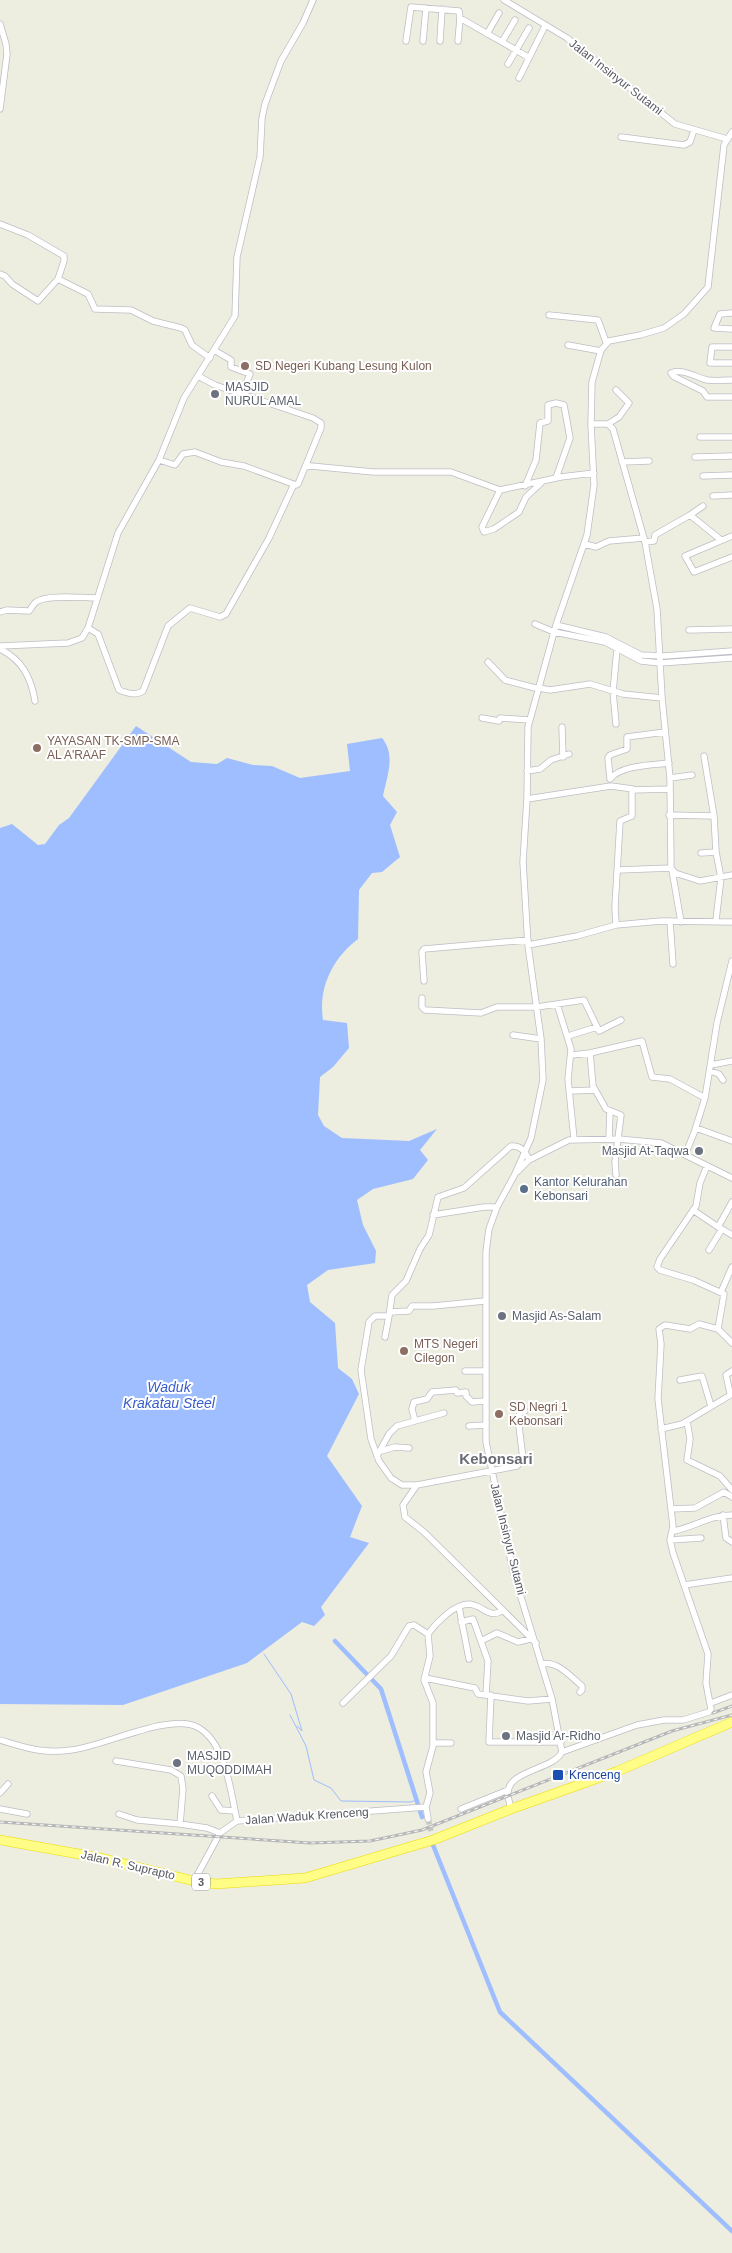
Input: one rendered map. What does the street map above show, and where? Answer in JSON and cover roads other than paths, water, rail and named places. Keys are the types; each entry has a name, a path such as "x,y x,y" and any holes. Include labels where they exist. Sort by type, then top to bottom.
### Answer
{"highway":[{"name":"3","path":"511,1809 618,1771 732,1722"},
{"name":"Jalan R. Suprapto","path":"0,1840 101,1858 194,1881 216,1884 305,1878 402,1851 431,1838 511,1809"}],"street":[{"path":"0,648 68,643 82,638 88,628 118,533 159,460 178,411 234,316 237,257 260,157 262,118 265,104 280,61 303,23 312,0"},
{"name":"Jalan Insinyur Sutami","path":"504,0 567,38 675,124 727,139"},
{"path":"423,41 426,8"},
{"path":"406,41 410,9 426,8 459,11 458,40"},
{"path":"440,41 442,9"},
{"path":"487,34 499,13"},
{"path":"460,18 528,58"},
{"path":"502,42 515,20"},
{"path":"0,24 7,54 0,109"},
{"path":"519,78 545,26"},
{"path":"508,64 529,28"},
{"path":"621,137 684,145 690,142 694,130"},
{"path":"549,315 598,320 606,342 664,328 684,314 708,286 722,155 727,139 732,132"},
{"path":"0,224 28,235 64,256 58,279 38,301 0,274"},
{"path":"58,279 88,294 95,309 132,310 153,321 185,330 192,345 210,358"},
{"path":"732,313 720,314 714,326 715,329 732,330"},
{"name":"Jalan Insinyur Sutami","path":"562,1752 552,1699 513,1571 491,1470 485,1425 486,1245 497,1207 526,1152 534,1128 543,1080 541,1039 528,942 523,862 529,720 556,625 585,544 592,510 594,473 591,424 592,382 600,351 606,342"},
{"path":"568,345 600,351"},
{"path":"732,346 712,347 709,361 710,363 732,363"},
{"path":"214,350 231,360 231,367 250,374 246,384"},
{"path":"732,380 706,380 686,373 675,371 670,373 708,397 732,397"},
{"path":"159,460 175,465 183,454 195,452 214,460 244,466 298,484 321,424 313,418 215,385 198,376"},
{"path":"704,393 706,380"},
{"path":"591,424 608,424 619,417 629,403 616,390"},
{"path":"525,486 536,460 540,423 548,421 548,406 556,403 564,405 570,438 556,478"},
{"path":"608,424 613,429 644,540 657,609 659,660 670,778 671,869 681,922"},
{"path":"700,438 732,437"},
{"path":"695,457 732,456"},
{"path":"622,462 649,461"},
{"path":"305,467 373,472 451,472 500,490 556,478 594,473"},
{"path":"704,476 732,475"},
{"path":"500,490 482,527 484,532 494,529 519,512 526,497 542,482"},
{"path":"88,628 98,634 119,690 127,693 142,692 168,626 190,608 220,617 226,614 269,538 294,484"},
{"path":"713,496 732,495"},
{"path":"585,544 596,547 609,541 654,541 655,535 703,506"},
{"path":"690,515 721,540"},
{"path":"732,536 685,554 693,572 732,557"},
{"path":"0,612 7,610 28,611 35,602 40,600 73,597 97,598"},
{"path":"535,624 554,632 600,640 638,661 732,658"},
{"path":"556,625 606,637 641,655 659,660 732,651"},
{"path":"688,630 732,629"},
{"path":"0,648 18,660 33,689 35,700"},
{"path":"616,724 613,692 617,649"},
{"path":"488,662 505,680 539,689 550,690 590,684 613,692 662,698"},
{"path":"482,718 529,720"},
{"path":"527,771 540,769 552,760 566,756 562,727"},
{"path":"611,786 608,758 610,755 627,749 627,737 666,732"},
{"path":"704,756 714,816 716,852 721,878 716,920"},
{"path":"610,778 636,766 669,763"},
{"path":"670,778 682,778 692,775"},
{"path":"527,798 611,786 633,789 670,789"},
{"path":"616,924 615,907 620,821 632,816 633,789"},
{"path":"669,815 714,816"},
{"path":"701,853 716,852"},
{"path":"618,870 671,869 695,880 732,875"},
{"path":"424,981 422,952 424,949 528,942 577,936 616,924 716,920 732,922"},
{"path":"670,922 673,964"},
{"path":"684,1154 696,1128 705,1098 717,1023 731,966"},
{"path":"422,998 422,1007 426,1010 481,1013 497,1007 537,1007 585,1000 599,1031 621,1020"},
{"path":"557,1004 568,1036 572,1055 568,1074 574,1140"},
{"path":"568,1036 597,1027"},
{"path":"513,1035 541,1039"},
{"path":"572,1055 590,1054 643,1041 652,1077 670,1079 705,1098"},
{"path":"590,1054 591,1080 595,1090 606,1109 621,1115 615,1162 616,1175"},
{"path":"711,1068 732,1061"},
{"path":"711,1068 723,1080"},
{"path":"570,1091 595,1090"},
{"path":"609,1138 610,1111"},
{"path":"696,1128 732,1141"},
{"path":"514,1176 529,1160 574,1140 609,1138 652,1141 684,1154 732,1178"},
{"path":"385,1337 392,1295 406,1280 420,1249 429,1235 438,1196 464,1188 508,1148 515,1146 526,1152 529,1160"},
{"path":"707,1166 700,1183 698,1202 660,1259 657,1267 660,1270 724,1294 718,1329"},
{"path":"709,1250 732,1202"},
{"path":"433,1215 484,1207 497,1207"},
{"path":"693,1210 732,1235"},
{"path":"721,1292 732,1267"},
{"path":"486,1301 412,1306 409,1311 375,1316 369,1322 361,1370 371,1439 379,1454 385,1472 396,1482 406,1485 417,1484 516,1466 523,1459 518,1418 521,1412 525,1411"},
{"path":"511,1809 508,1790 511,1784 520,1777 554,1762 562,1752 637,1724 689,1719 709,1712 711,1706 706,1687 708,1654 670,1540 674,1531 657,1388 660,1327 670,1326 690,1329 699,1324 718,1329 732,1343"},
{"path":"465,1371 485,1371"},
{"path":"661,1430 687,1421 731,1394 726,1376 732,1371"},
{"path":"680,1380 702,1376 711,1406"},
{"path":"414,1421 412,1409 414,1402 427,1399 432,1392 456,1390 457,1392 466,1392 466,1396 472,1402 485,1401"},
{"path":"379,1454 393,1429 397,1426 444,1413"},
{"path":"687,1421 690,1439 687,1460 720,1476 732,1490"},
{"path":"469,1426 485,1425"},
{"path":"379,1454 396,1447 409,1448"},
{"path":"417,1484 403,1505 405,1517 424,1532 536,1643"},
{"path":"671,1509 695,1508 724,1492 732,1497"},
{"path":"674,1531 688,1528 701,1521 732,1514"},
{"path":"723,1515 726,1538 732,1542"},
{"path":"670,1540 702,1538"},
{"path":"684,1585 732,1578"},
{"path":"428,1819 421,1808 430,1793 426,1772 433,1743 433,1703 425,1685 430,1656 428,1634 442,1618 459,1607 471,1605 492,1614 502,1611"},
{"path":"459,1607 469,1659"},
{"path":"461,1622 473,1619 488,1661 489,1742 561,1742"},
{"path":"343,1703 398,1648 409,1626 414,1625 428,1634"},
{"path":"480,1641 497,1633 518,1642 530,1639"},
{"path":"542,1664 550,1662 556,1666 582,1686 580,1692"},
{"path":"425,1678 475,1688 476,1693 528,1702 552,1699"},
{"path":"711,1706 732,1695"},
{"name":"Jalan Waduk Krenceng","path":"0,1740 40,1752 55,1752 74,1750 170,1723 189,1723 200,1728 216,1749 229,1776 237,1821 421,1808"},
{"path":"433,1743 451,1743"},
{"path":"116,1761 171,1770 181,1776 183,1789 180,1824"},
{"path":"0,1793 8,1784"},
{"path":"462,1809 508,1790"},
{"path":"212,1796 221,1810 235,1810"},
{"path":"0,1810 27,1814"},
{"path":"119,1814 137,1820 207,1828 220,1833"},
{"path":"194,1881 220,1833 237,1821"}],"water":[{"name":"Waduk Krakatau Steel","path":"136,726 191,762 217,764 227,758 253,765 272,766 300,778 350,771 347,744 382,738 389,751 390,759 383,796 397,812 390,825 400,857 382,872 372,873 359,890 358,939 341,955 329,974 325,985 322,1008 323,1020 347,1023 349,1048 333,1067 320,1077 318,1115 324,1126 342,1138 409,1141 437,1129 420,1150 428,1160 413,1179 373,1189 357,1200 363,1225 376,1251 375,1263 328,1270 307,1285 310,1302 335,1323 338,1368 352,1379 359,1394 327,1456 362,1506 350,1537 369,1543 321,1607 325,1615 314,1626 302,1622 247,1663 123,1705 0,1704 0,828 12,824 38,845 45,844 59,825 69,818"}],"waterway":[{"path":"335,1641 381,1689 422,1817"},
{"path":"264,1654 291,1694 302,1731 297,1726"},
{"path":"290,1715 306,1746 314,1780 331,1788 341,1801 411,1802 416,1800"},
{"path":"433,1845 500,2012 732,2231"}],"tunnel":[{"path":"428,1819 431,1831"}],"railway":[{"path":"713,1713 732,1706"},
{"path":"0,1822 310,1843 370,1841 422,1830 672,1731 732,1715"}],"place":[{"name":"SD Negeri Kubang Lesung Kulon","path":"245,366"},
{"name":"MASJID NURUL AMAL","path":"215,394"},
{"name":"YAYASAN TK-SMP-SMA AL A'RAAF","path":"37,748"},
{"name":"Masjid At-Taqwa","path":"699,1151"},
{"name":"Kantor Kelurahan Kebonsari","path":"524,1189"},
{"name":"Masjid As-Salam","path":"502,1316"},
{"name":"MTS Negeri Cilegon","path":"404,1351"},
{"name":"SD Negri 1 Kebonsari","path":"499,1414"},
{"name":"Masjid Ar-Ridho","path":"506,1736"},
{"name":"MASJID MUQODDIMAH","path":"177,1763"},
{"name":"Krenceng","path":"558,1775"}],"district":[{"name":"Kebonsari","path":"496,1458"}]}
